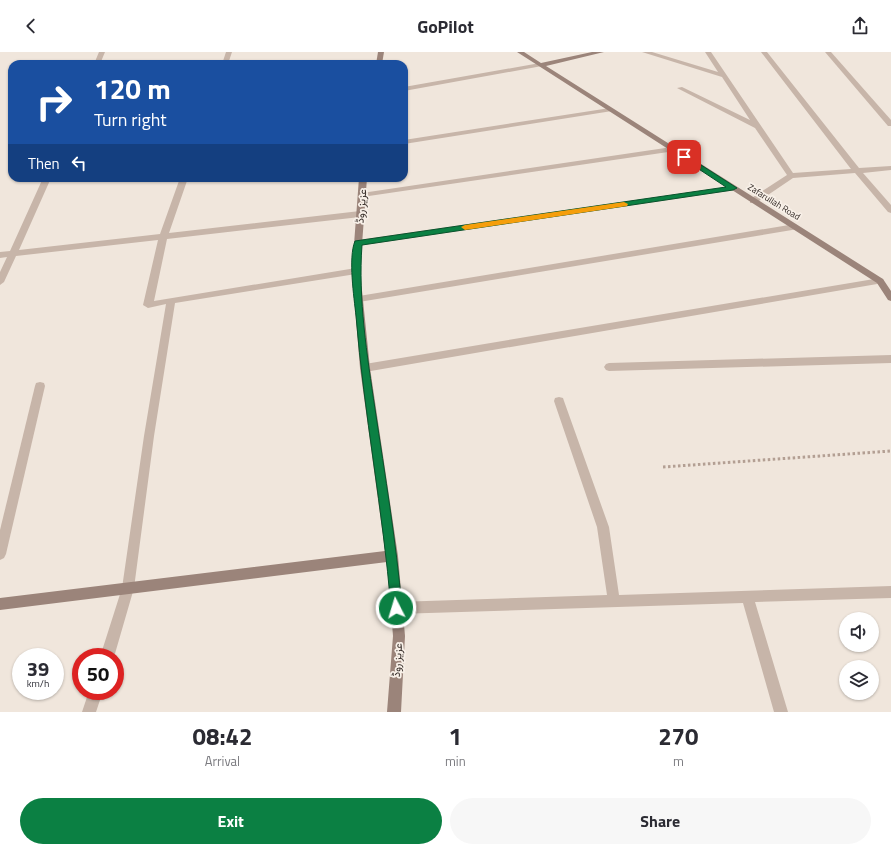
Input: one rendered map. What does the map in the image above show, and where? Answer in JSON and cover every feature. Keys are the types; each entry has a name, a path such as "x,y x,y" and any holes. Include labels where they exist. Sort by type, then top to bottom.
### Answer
{"street":[{"name":"Zafarullah Road","path":"520,52 880,281 891,298"},
{"path":"408,88 540,65 601,52"},
{"path":"645,52 724,76"},
{"path":"708,52 791,176"},
{"path":"764,52 857,171 891,210"},
{"path":"828,52 891,124"},
{"path":"680,88 758,127"},
{"path":"408,141 610,110"},
{"path":"362,195 672,149"},
{"path":"753,201 791,176 891,168"},
{"path":"0,282 44,182"},
{"path":"183,182 163,236 148,305 171,300 356,272"},
{"name":"عزیز روڈ","path":"363,182 356,272 364,368 392,556 399,636 394,712"},
{"path":"358,243 733,188"},
{"path":"0,255 360,214"},
{"path":"359,299 796,227"},
{"path":"364,368 880,281"},
{"path":"109,648 128,588 149,436 171,300"},
{"path":"609,367 891,359"},
{"path":"0,554 40,386"},
{"path":"559,401 603,527 614,601"},
{"path":"0,604 392,556"},
{"path":"396,608 891,592"},
{"path":"747,597 781,712"},
{"path":"89,712 93,700"}],"path":[{"path":"663,466 891,451"}],"slow traffic":[{"path":"465,227 624,204"}],"route":[{"path":"396,608 392,556 364,368 356,272 358,243 733,188 684,157"}]}
